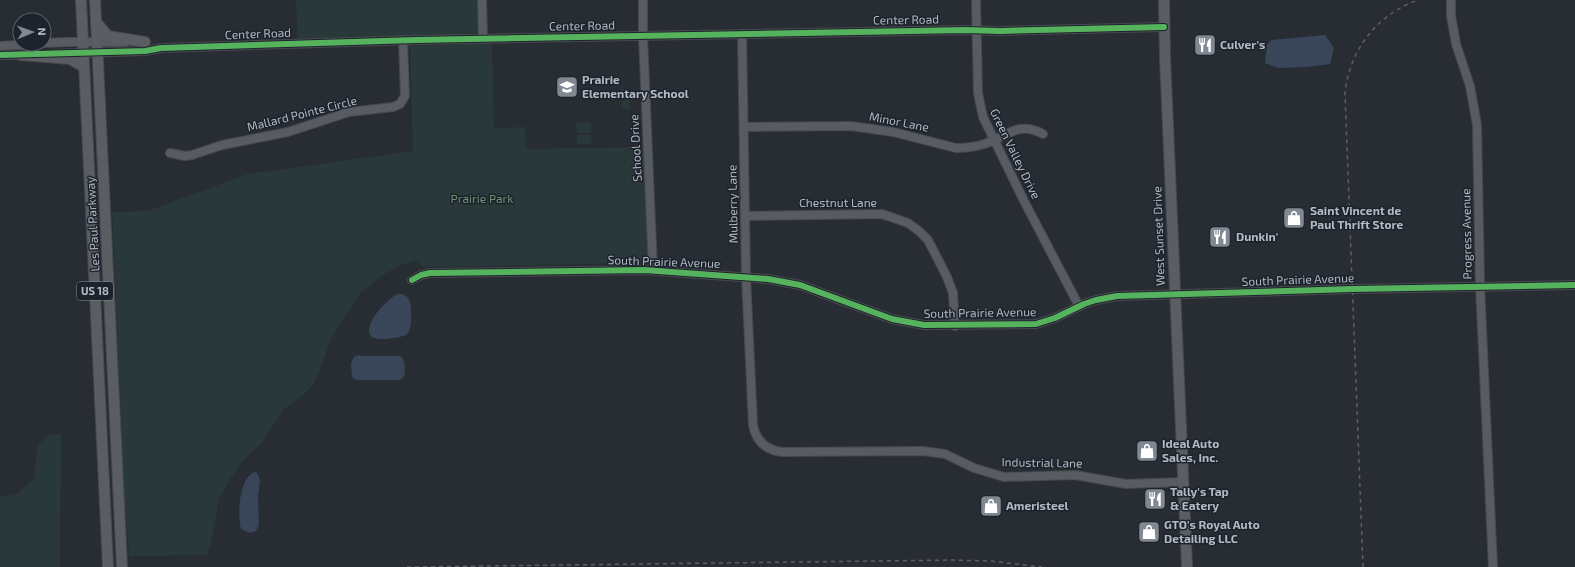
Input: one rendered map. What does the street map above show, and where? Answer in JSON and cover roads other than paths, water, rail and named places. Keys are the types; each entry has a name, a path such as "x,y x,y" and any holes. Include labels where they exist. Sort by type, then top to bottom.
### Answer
{"main road":[{"name":"Les Paul Parkway","path":"81,0 90,47 102,162 122,567"},
{"path":"88,0 90,47"},
{"name":"Les Paul Parkway","path":"95,0 96,22 84,67 108,567"},
{"name":"West Sunset Drive","path":"1164,0 1182,482 1187,567"},
{"path":"96,22 108,36 145,42"},
{"path":"21,55 70,59 84,67"}],"street":[{"path":"482,0 483,39"},
{"name":"School Drive","path":"643,0 643,36 654,270"},
{"name":"Green Valley Drive","path":"976,0 978,101 982,117 1079,306"},
{"name":"Progress Avenue","path":"1451,0 1451,16 1456,44 1470,86 1476,116 1480,286 1493,567"},
{"name":"Center Road","path":"52,44 145,51 161,48 403,40 1164,27"},
{"name":"Mulberry Lane","path":"742,34 746,277 753,425 756,436 762,444"},
{"name":"Mallard Pointe Circle","path":"170,153 185,156 192,155 222,145 288,132 349,112 397,106 404,100 405,96 403,40"},
{"name":"Center Road","path":"0,55 21,55 145,42 161,48"},
{"path":"0,46 12,45"},
{"name":"Minor Lane","path":"744,127 851,126 893,132 956,148 968,148 985,144 1001,135 1024,128 1035,130 1043,134"},
{"name":"Chestnut Lane","path":"745,216 882,214 908,223 928,240 947,276 953,292 955,326"},
{"name":"South Prairie Avenue","path":"412,280 421,275 430,273 654,270 746,277 779,280 800,285 892,319 907,323 955,326 1036,324 1055,318 1079,306 1096,300 1117,296 1353,289 1575,285"},
{"name":"Industrial Lane","path":"762,444 771,450 782,452 862,450 936,452 952,457 979,470 1004,477 1075,475 1126,484 1182,482"}],"water":[{"path":"1325,35 1334,48 1330,64 1307,67 1278,68 1265,63 1267,45 1271,40"},
{"path":"397,294 403,294 410,302 411,321 409,332 395,338 374,338 371,336 369,331 373,319 387,301"},
{"path":"359,355 400,356 404,363 404,377 399,380 356,380 352,377 351,364 354,357"},
{"path":"256,472 260,481 258,496 259,525 256,531 250,533 241,529 239,515 241,497 246,480 250,475"}],"railway":[{"path":"1363,567 1345,94 1352,63 1367,36 1389,15 1418,0"},
{"path":"407,567 953,560 990,561 1042,567"}],"place":[{"name":"Culver's","path":"1205,45"},
{"name":"Prairie Elementary School","path":"567,87"},
{"name":"Saint Vincent de Paul Thrift Store","path":"1294,218"},
{"name":"Dunkin'","path":"1220,237"},
{"name":"Ideal Auto Sales, Inc.","path":"1147,451"},
{"name":"Tally's Tap & Eatery","path":"1155,499"},
{"name":"Ameristeel","path":"991,506"},
{"name":"GTO's Royal Auto Detailing LLC","path":"1149,532"}],"park label":[{"name":"Prairie Park","path":"482,199"}]}
